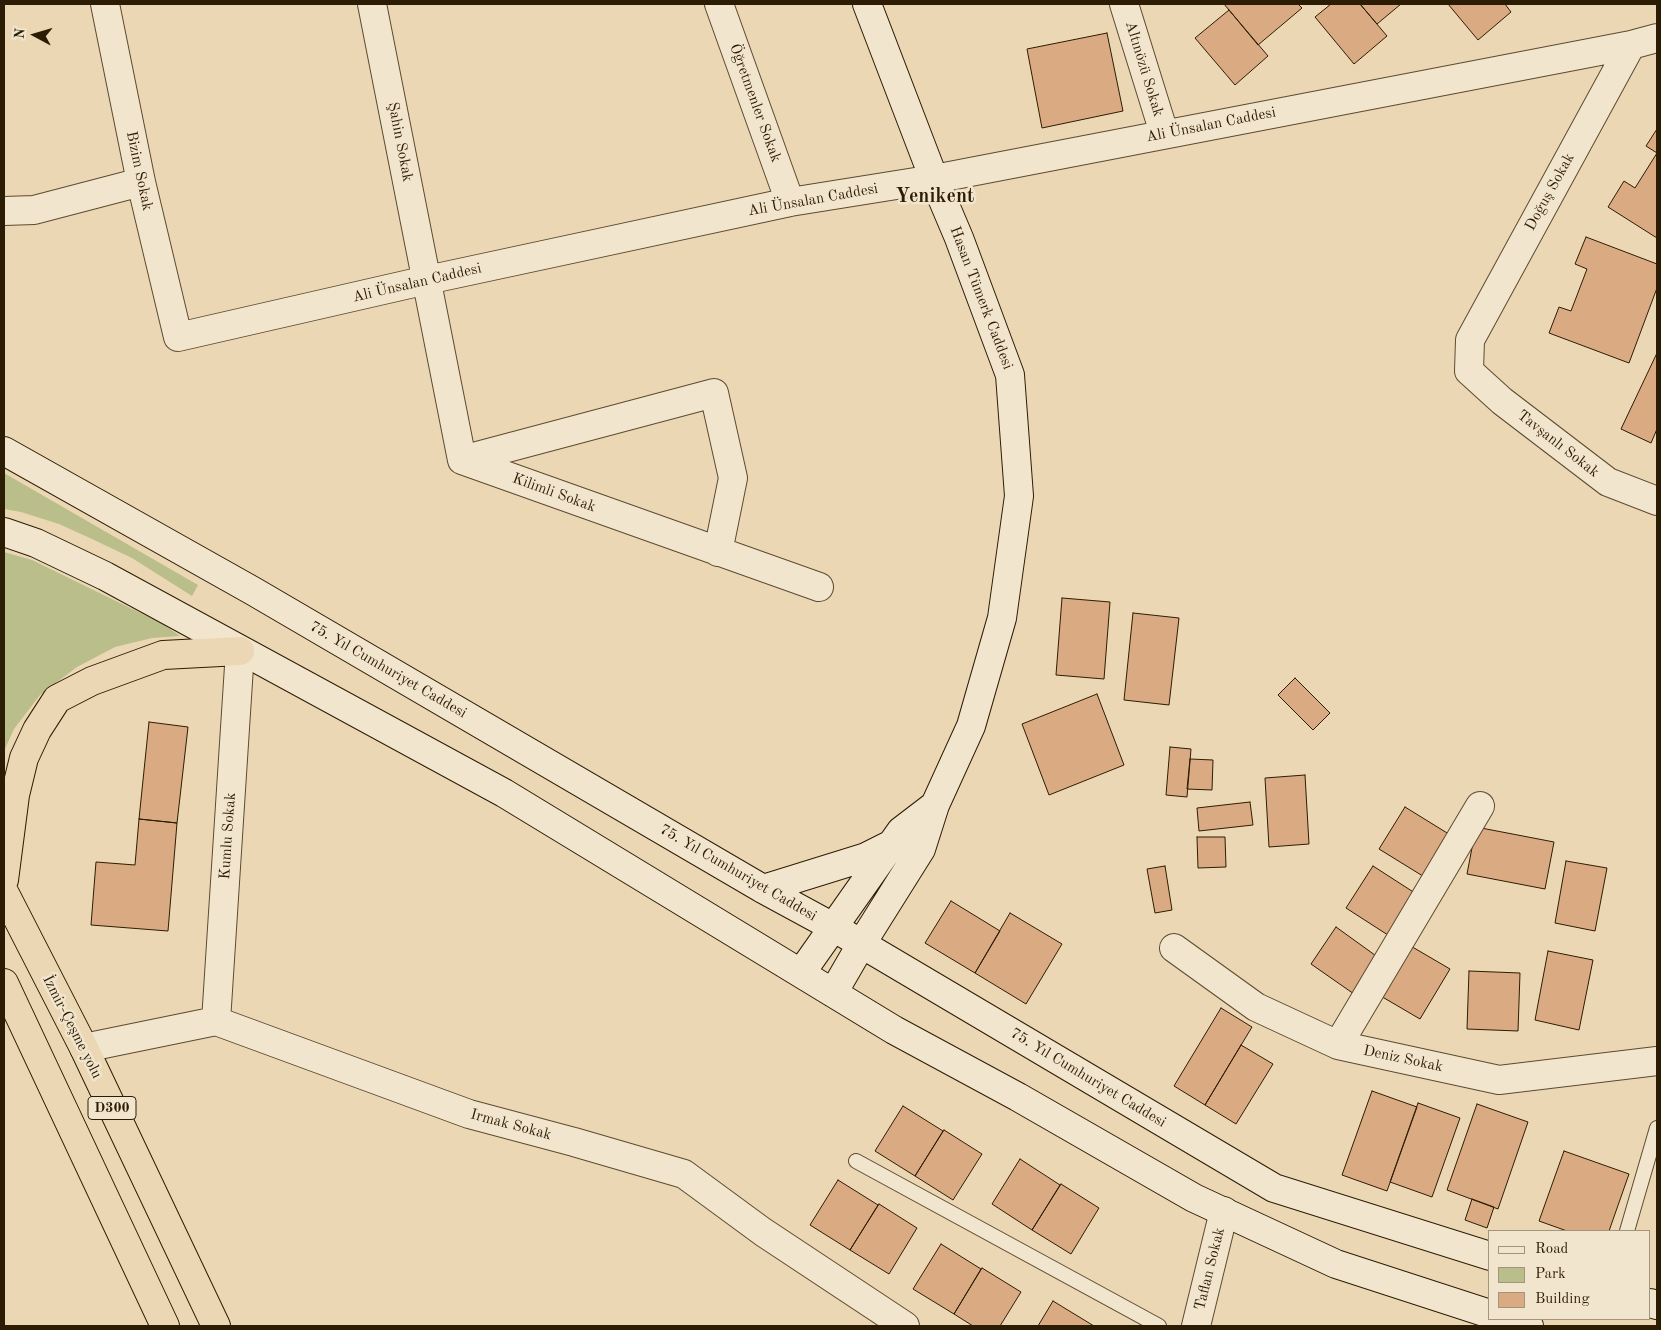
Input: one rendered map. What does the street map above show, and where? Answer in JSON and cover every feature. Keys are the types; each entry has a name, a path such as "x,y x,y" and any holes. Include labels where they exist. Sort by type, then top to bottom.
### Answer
{"highway":[{"path":"4,880 16,795 24,758 37,730 57,699 92,681 163,655 240,651"},
{"name":"İzmir-Çeşme yolu","path":"4,892 84,1048 216,1326"},
{"name":"D300","path":"4,983 165,1326"}],"street":[{"name":"Bizim Sokak","path":"105,4 141,182 178,337"},
{"name":"Şahin Sokak","path":"372,4 427,280"},
{"name":"Öğretmenler Sokak","path":"719,4 790,202"},
{"name":"Hasan Tümerk Caddesi","path":"833,993 862,943 921,850 934,805 971,726 1002,618 1019,496 1010,375 959,238 934,179 867,4"},
{"name":"Altınözü Sokak","path":"1124,4 1164,133"},
{"name":"Ali Ünsalan Caddesi","path":"178,337 427,280 790,202 934,179 1164,133 1631,45 1657,38"},
{"name":"Doğuş Sokak","path":"1469,371 1470,340 1631,45"},
{"path":"4,211 34,210 141,182"},
{"path":"427,280 462,460 714,392 733,478 718,552"},
{"name":"Tavşanlı Sokak","path":"1469,371 1502,401 1608,482 1657,501"},
{"name":"75. Yıl Cumhuriyet Caddesi","path":"4,451 262,596 763,889 862,943 1274,1188 1488,1255"},
{"name":"Kilimli Sokak","path":"462,460 819,587"},
{"path":"4,532 36,543 105,576 504,793 894,1030 1018,1096 1194,1198 1336,1264 1488,1313"},
{"name":"Kumlu Sokak","path":"216,1020 240,651"},
{"path":"801,974 901,831 934,805"},
{"path":"1338,1045 1480,806"},
{"path":"763,889 866,857 892,844"},
{"name":"Deniz Sokak","path":"1174,948 1256,1007 1338,1045 1499,1080 1657,1061"},
{"path":"84,1048 216,1020"},
{"name":"Irmak Sokak","path":"216,1020 469,1114 684,1174 763,1232 905,1326"},
{"name":"Taflan Sokak","path":"1196,1326 1224,1211"},
{"path":"1508,1320 1529,1326"}],"lane":[{"path":"1627,1230 1657,1128"},
{"path":"856,1161 1159,1326"}],"green space":[{"path":"4,473 198,585 192,596 132,558 92,539 59,524 21,512 4,509"},
{"path":"4,552 32,560 163,624 180,636 152,638 115,647 77,667 40,695 14,729 4,751"}],"building":[{"path":"1224,4 1298,4 1302,8 1258,45"},
{"path":"1331,4 1360,4 1387,36 1354,64 1315,17"},
{"path":"1360,4 1401,4 1377,24"},
{"path":"1448,4 1505,4 1511,12 1478,40"},
{"path":"1229,10 1268,56 1235,85 1195,38"},
{"path":"1107,33 1123,111 1042,128 1027,49"},
{"path":"1657,129 1657,153 1646,146"},
{"path":"1657,153 1657,238 1608,207 1624,181 1635,188"},
{"path":"1586,237 1657,264 1657,288 1629,363 1549,333 1559,307 1571,311 1587,269 1575,264"},
{"path":"1657,353 1657,429 1651,443 1621,429"},
{"path":"1062,598 1110,602 1104,679 1056,675"},
{"path":"1133,613 1179,618 1169,705 1124,700"},
{"path":"1295,678 1330,713 1313,730 1278,695"},
{"path":"1097,694 1124,765 1049,795 1022,724"},
{"path":"149,722 188,727 177,823 139,819"},
{"path":"1170,747 1191,749 1187,797 1166,795"},
{"path":"1190,759 1213,760 1212,790 1187,789"},
{"path":"1305,775 1309,844 1269,847 1265,778"},
{"path":"1250,802 1253,825 1199,831 1197,808"},
{"path":"1405,807 1452,836 1426,878 1379,849"},
{"path":"139,819 177,823 168,931 91,925 96,862 135,865"},
{"path":"1476,827 1554,842 1545,889 1467,874"},
{"path":"1197,837 1225,837 1226,867 1198,868"},
{"path":"1566,861 1607,868 1595,931 1555,923"},
{"path":"1165,866 1172,910 1155,913 1147,869"},
{"path":"1373,866 1418,895 1391,937 1346,908"},
{"path":"951,901 1000,931 975,973 925,943"},
{"path":"1010,913 1062,944 1026,1004 975,973"},
{"path":"1336,927 1379,958 1354,994 1311,964"},
{"path":"1409,945 1450,969 1420,1019 1379,995"},
{"path":"1548,951 1593,960 1579,1030 1535,1020"},
{"path":"1469,971 1520,973 1518,1031 1467,1029"},
{"path":"1221,1008 1252,1027 1205,1105 1174,1086"},
{"path":"1241,1045 1273,1064 1236,1124 1205,1105"},
{"path":"1372,1091 1417,1107 1387,1191 1342,1175"},
{"path":"1418,1103 1460,1118 1432,1197 1390,1182"},
{"path":"1477,1104 1528,1122 1498,1209 1447,1190"},
{"path":"903,1106 943,1131 915,1176 875,1151"},
{"path":"944,1130 982,1154 953,1200 915,1176"},
{"path":"1564,1151 1629,1174 1609,1230 1564,1230 1539,1221"},
{"path":"1020,1159 1060,1185 1032,1230 992,1204"},
{"path":"838,1180 878,1205 850,1250 810,1225"},
{"path":"1061,1184 1099,1208 1071,1254 1032,1230"},
{"path":"1472,1199 1494,1207 1487,1228 1465,1220"},
{"path":"879,1204 917,1228 889,1274 850,1250"},
{"path":"941,1244 981,1269 954,1314 913,1289"},
{"path":"982,1268 1021,1292 1000,1326 973,1326 954,1314"},
{"path":"1053,1301 1094,1326 1038,1326"}],"district":[{"name":"Yenikent","path":"935,197"}]}
